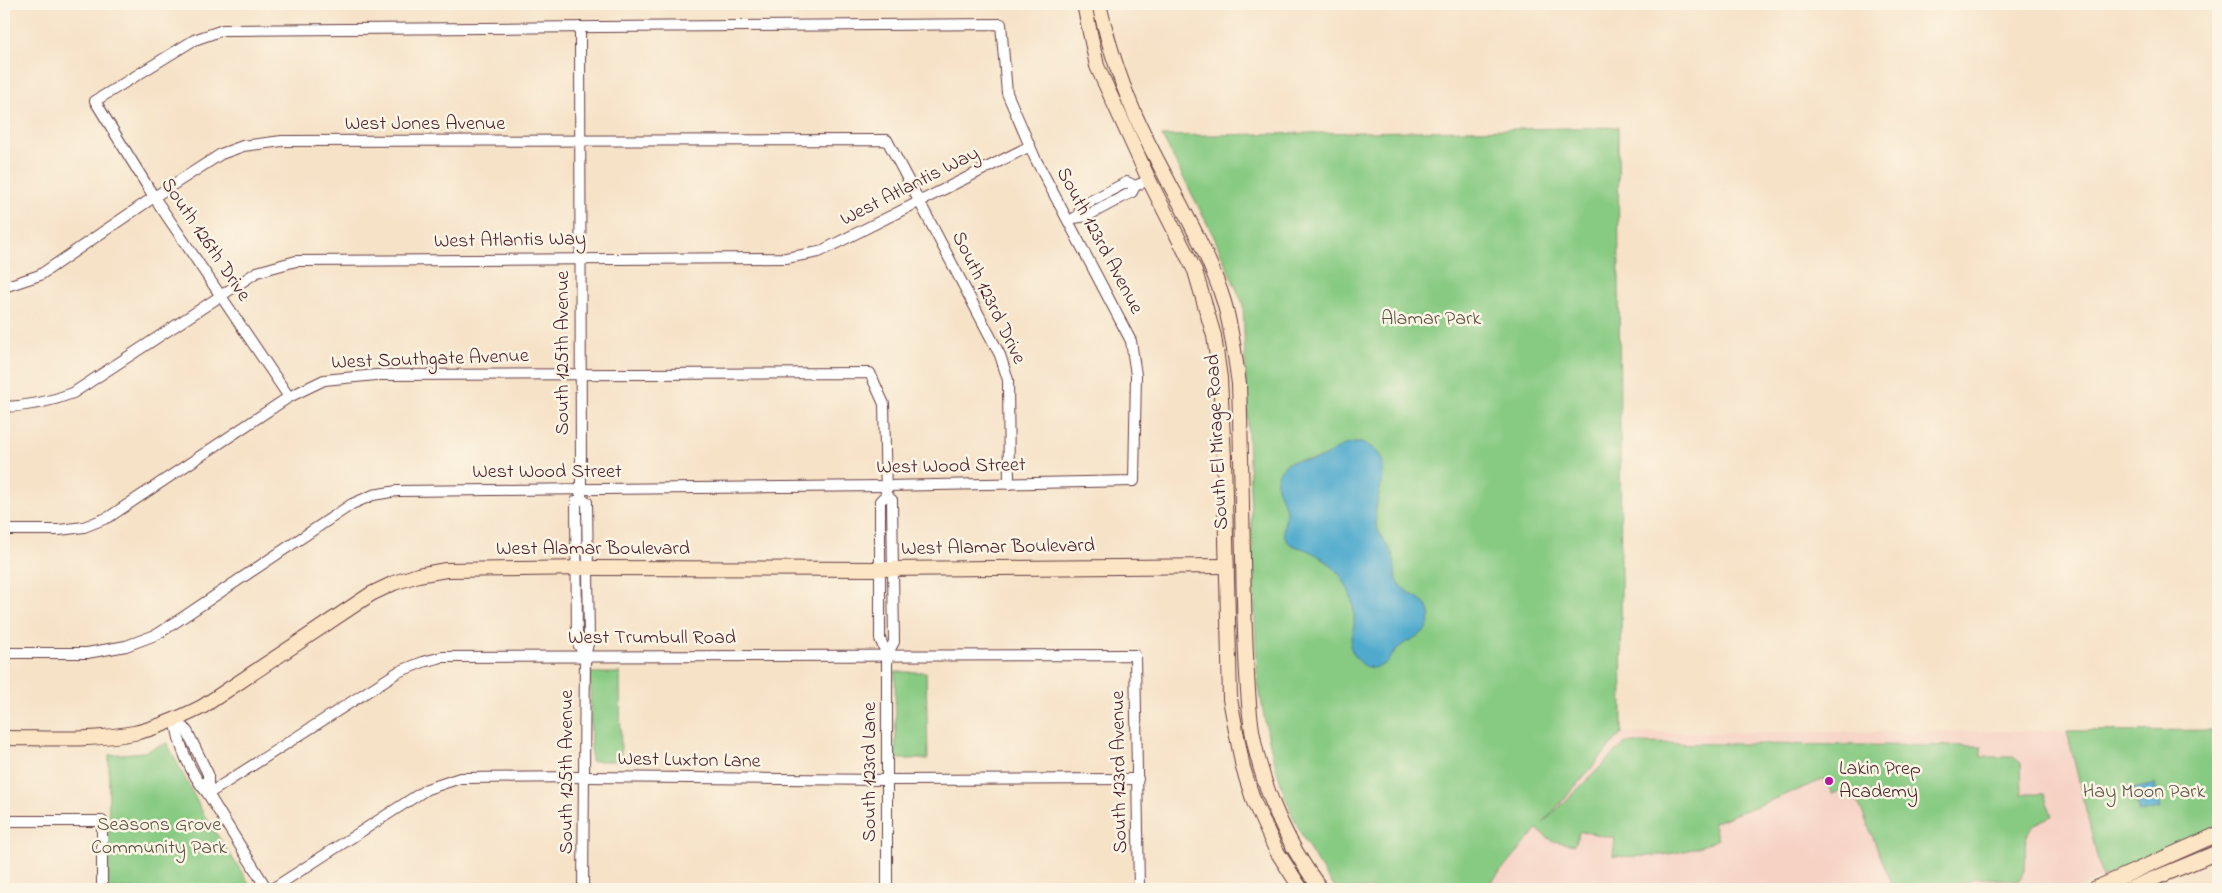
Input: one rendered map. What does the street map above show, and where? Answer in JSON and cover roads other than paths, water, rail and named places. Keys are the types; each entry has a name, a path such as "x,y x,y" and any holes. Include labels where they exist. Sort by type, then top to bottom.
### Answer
{"main road":[{"name":"South El Mirage Road","path":"1084,4 1088,31 1097,66 1149,180 1195,271 1214,336 1220,387 1230,699 1243,768 1254,802 1276,850 1300,889"},
{"name":"South El Mirage Road","path":"1099,4 1106,32 1142,130 1191,224 1224,302 1234,344 1239,384 1245,634 1250,716 1257,752 1272,800 1292,843 1321,889"},
{"name":"West Alamar Boulevard","path":"4,738 115,736 134,733 176,720 202,707 371,594 394,583 418,575 446,570 1226,566"},
{"path":"2094,889 2117,885 2218,834"},
{"path":"2129,889 2218,852"}],"street":[{"name":"South 123rd Avenue","path":"580,27 1000,24 1007,93 1030,146 1073,218 1131,341 1136,375 1134,480"},
{"name":"South 126th Drive","path":"289,397 154,196 95,101 194,40 223,30 580,27"},
{"name":"South 125th Avenue","path":"580,27 581,494 587,502 581,568 589,640 585,656 583,889"},
{"name":"West Jones Avenue","path":"4,287 40,275 154,196 220,154 243,146 282,141 887,140"},
{"name":"South 123rd Drive","path":"887,140 1000,355 1006,372 1008,380 1008,484"},
{"name":"West Atlantis Way","path":"4,407 49,403 73,393 221,294 258,272 296,261 786,258 806,255 819,252 1030,146"},
{"path":"1073,218 1081,206 1127,182 1135,186 1149,180"},
{"name":"West Southgate Avenue","path":"4,530 59,530 84,527 109,517 289,397 324,380 376,375 870,373"},
{"name":"South 123rd Lane","path":"870,373 884,404 886,491 892,500 887,569 894,642 887,655 889,780 887,889"},
{"name":"West Wood Street","path":"4,654 87,653 126,646 158,634 352,504 373,495 396,491 581,494 886,491 1008,484 1134,480"},
{"name":"South 123rd Avenue","path":"1135,655 1139,889"},
{"name":"West Trumbull Road","path":"208,794 398,672 423,662 442,658 462,656 1135,655"},
{"path":"176,720 188,731 208,774 208,794 268,889"},
{"name":"West Luxton Lane","path":"272,889 427,789 460,778 1138,779"},
{"path":"4,821 102,821 102,889"}],"water":[{"path":"1362,443 1375,450 1381,458 1383,469 1377,504 1377,527 1392,553 1398,581 1404,589 1424,602 1430,617 1429,623 1420,635 1399,647 1384,664 1373,668 1359,661 1350,646 1354,627 1354,612 1352,600 1343,580 1328,562 1307,550 1291,544 1285,537 1286,511 1276,483 1280,471 1288,463 1297,460 1317,459 1342,446"},
{"path":"2155,784 2160,809 2139,813 2133,789"}],"place":[{"name":"Lakin Prep Academy","path":"1829,781"}],"park label":[{"name":"Alamar Park","path":"1431,319"},
{"name":"Hay Moon Park","path":"2144,792"},
{"name":"Seasons Grove Community Park","path":"159,836"}]}
